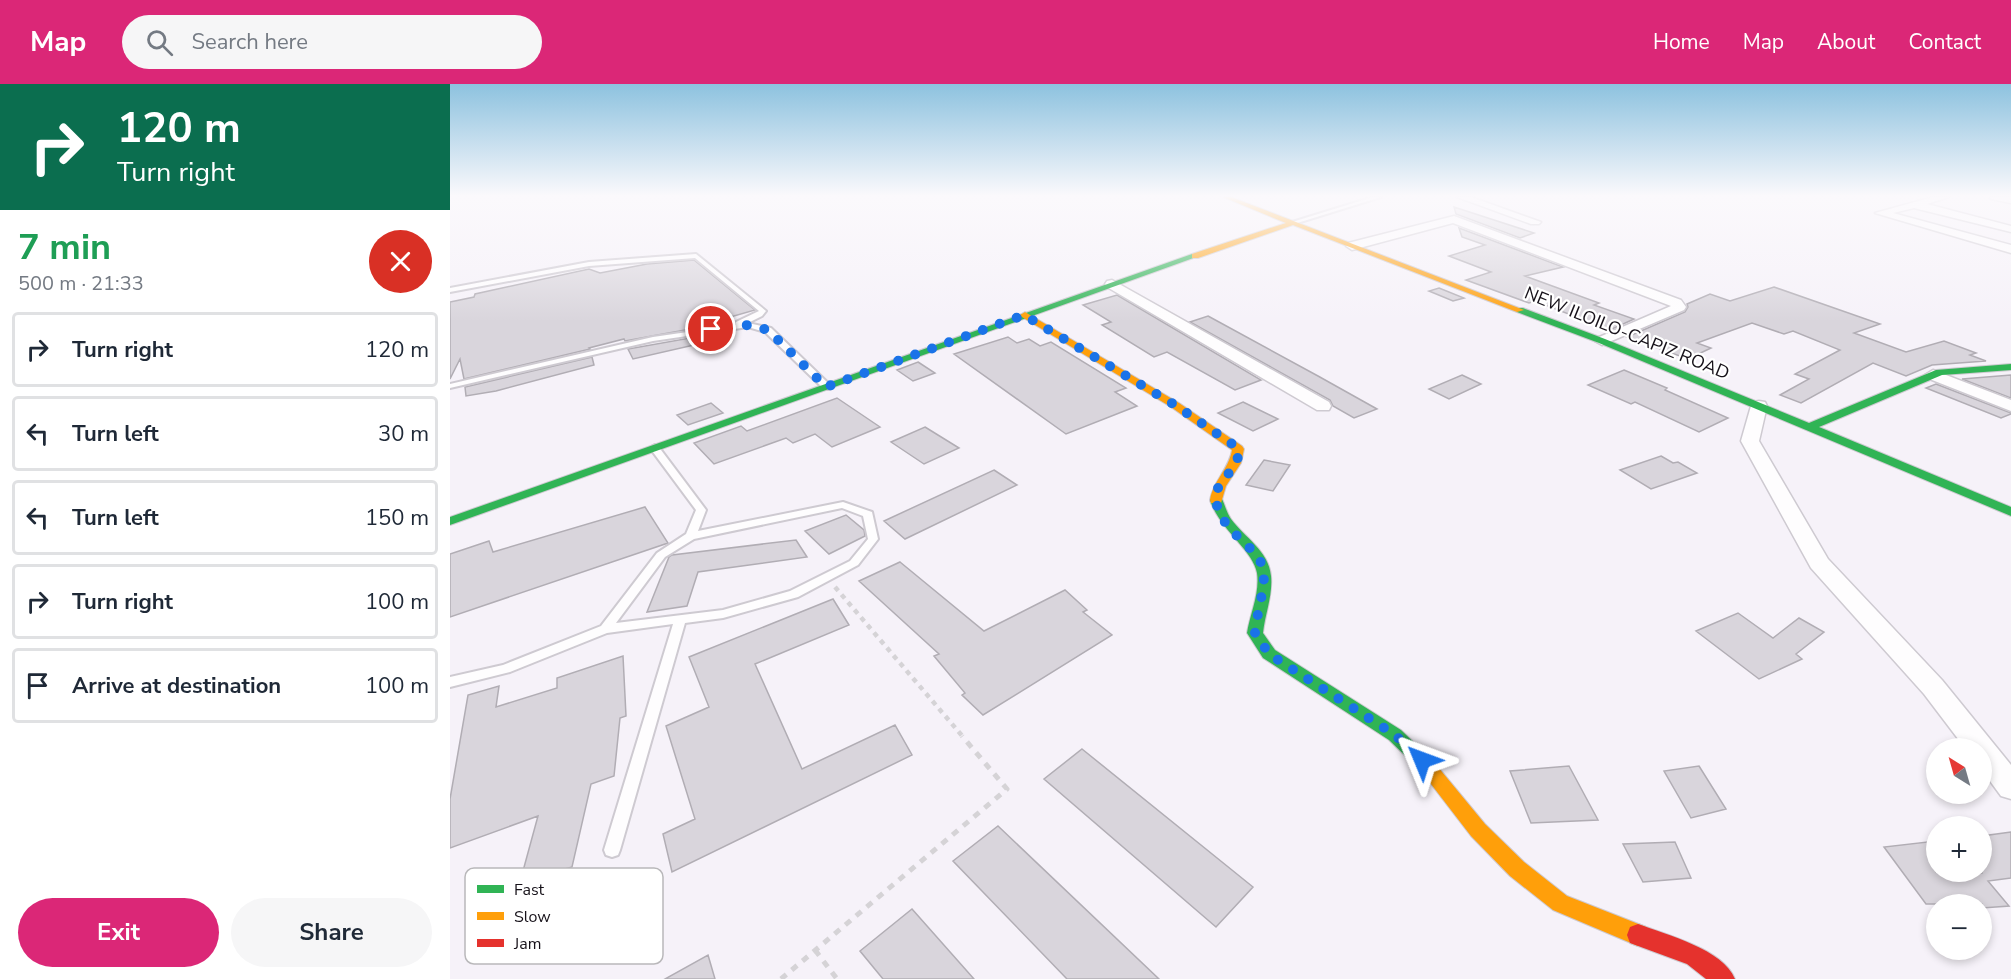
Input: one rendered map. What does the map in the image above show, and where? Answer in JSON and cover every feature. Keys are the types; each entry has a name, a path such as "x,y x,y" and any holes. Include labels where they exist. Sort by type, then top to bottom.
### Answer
{"main road":[{"path":"450,521 1024,315 1245,239"},
{"name":"NEW ILOILO-CAPIZ ROAD","path":"1333,239 1602,341 2011,512"},
{"path":"1024,315 1175,405 1238,448 1237,464 1218,487 1216,500 1221,515 1231,532 1255,554 1263,569 1255,633 1269,654 1395,735 1435,773 1478,830 1517,869 1560,903 1694,956 1724,979"},
{"path":"1810,427 1940,372 2011,368"}],"street":[{"path":"1352,246 1379,239"},
{"path":"1513,239 1665,299 1679,307 1602,341"},
{"path":"1974,239 2011,249"},
{"path":"1112,284 1323,406"},
{"path":"1933,375 2011,406"},
{"path":"1759,406 1750,441 1819,563 1933,687 1972,738"},
{"path":"1992,763 2011,787"}],"lane":[{"path":"450,290 589,264 696,256 763,311 760,315 735,326"},
{"path":"450,386 653,339 748,325 768,330 826,387"},
{"path":"655,448 701,510 691,536"},
{"path":"450,682 506,669 604,628 723,614 784,597 854,563 873,539 868,514 843,505 691,536 661,555 604,628"},
{"path":"612,850 680,620"}],"path":[{"path":"781,979 1007,789 827,577"},
{"path":"815,950 837,979"}],"building":[{"path":"1467,239 1488,239 1563,267 1525,276 1599,303 1594,305 1634,319 1610,330 1535,301 1529,303 1466,280 1491,272 1449,256 1485,245"},
{"path":"694,260 755,310 685,330 625,341 624,339 464,379 460,359 450,379 450,302 474,297 475,294 589,269 600,273 647,264"},
{"path":"1774,287 1880,324 1854,333 1906,352 1944,341 1976,353 1970,355 1986,361 1932,365 1906,376 1873,363 1801,403 1780,395 1809,379 1795,374 1840,350 1793,331 1784,334 1752,323 1697,343 1711,348 1688,359 1627,337 1685,312 1687,304 1710,294 1730,301"},
{"path":"1439,288 1464,298 1453,301 1429,291"},
{"path":"1117,295 1261,380 1235,390 1167,352 1154,357 1102,325 1111,322 1083,305"},
{"path":"1208,316 1377,409 1354,418 1333,406 1330,400 1190,322"},
{"path":"1008,337 1017,343 1029,339 1040,346 1051,342 1126,388 1115,392 1137,406 1066,434 954,354"},
{"path":"690,338 694,345 633,359 628,349"},
{"path":"592,357 594,365 496,391 466,396 465,387"},
{"path":"918,362 935,373 913,381 897,370"},
{"path":"1624,370 1728,418 1699,432 1635,402 1631,404 1588,385"},
{"path":"1462,375 1481,384 1449,399 1429,389"},
{"path":"2011,375 2011,398 1962,379"},
{"path":"1936,384 2011,414 2001,418 1926,388"},
{"path":"837,398 880,427 832,447 815,434 793,443 786,438 714,464 694,443 741,426 747,431"},
{"path":"1243,402 1278,419 1253,431 1218,413"},
{"path":"711,403 723,413 688,425 677,415"},
{"path":"925,427 959,448 924,464 891,442"},
{"path":"1661,456 1673,463 1678,462 1697,473 1651,489 1620,470"},
{"path":"1264,460 1290,465 1273,491 1246,485"},
{"path":"994,470 1017,485 905,539 884,521"},
{"path":"645,507 668,543 450,617 450,554 489,541 493,552"},
{"path":"846,515 864,530 865,536 829,554 805,531"},
{"path":"796,540 807,557 698,572 687,606 647,612 669,557 672,555"},
{"path":"900,562 984,631 1065,590 1087,610 1083,612 1112,635 983,715 962,695 965,693 934,656 939,654 859,581"},
{"path":"833,599 849,625 755,664 802,769 895,725 912,755 672,872 663,834 695,819 666,726 709,707 689,657"},
{"path":"1738,613 1773,638 1799,618 1824,632 1796,654 1802,659 1759,679 1696,631"},
{"path":"623,656 626,716 620,718 614,776 591,784 572,867 524,868 538,816 450,848 450,799 468,695 499,686 496,707 557,688 557,678"},
{"path":"1082,749 1253,887 1216,927 1044,779"},
{"path":"1569,766 1598,820 1531,823 1510,771"},
{"path":"1699,766 1726,809 1691,818 1664,771"},
{"path":"998,826 1159,979 1067,979 953,861"},
{"path":"2011,832 2011,878 1992,880 1992,835"},
{"path":"1675,842 1691,878 1643,882 1623,844"},
{"path":"1926,842 1926,882 1989,882 2009,906 1992,907 1992,894 1926,894 1926,904 1884,847"},
{"path":"912,909 974,979 883,979 860,951"},
{"path":"708,955 715,979 665,979"}],"traffic: fast":[{"path":"450,521 1195,256"},
{"path":"1520,310 1602,341 2011,512"},
{"path":"1810,427 1940,372 2011,367"},
{"path":"1216,500 1226,521 1261,563 1264,588 1255,633 1269,654 1395,735 1427,766"}],"traffic: slow":[{"path":"1195,256 1246,239"},
{"path":"1335,239 1520,310"},
{"path":"1025,315 1175,405 1238,449 1235,463 1220,486 1216,500"},
{"path":"1427,766 1478,830 1517,869 1560,903 1638,935"}],"traffic: jam":[{"path":"1638,935 1694,956 1724,979"}],"route":[{"path":"711,329 748,325 768,330 826,387 1024,315 1175,405 1238,448 1237,464 1218,487 1216,500 1221,515 1231,532 1255,554 1263,569 1255,633 1269,654 1395,735 1422,760"}]}
